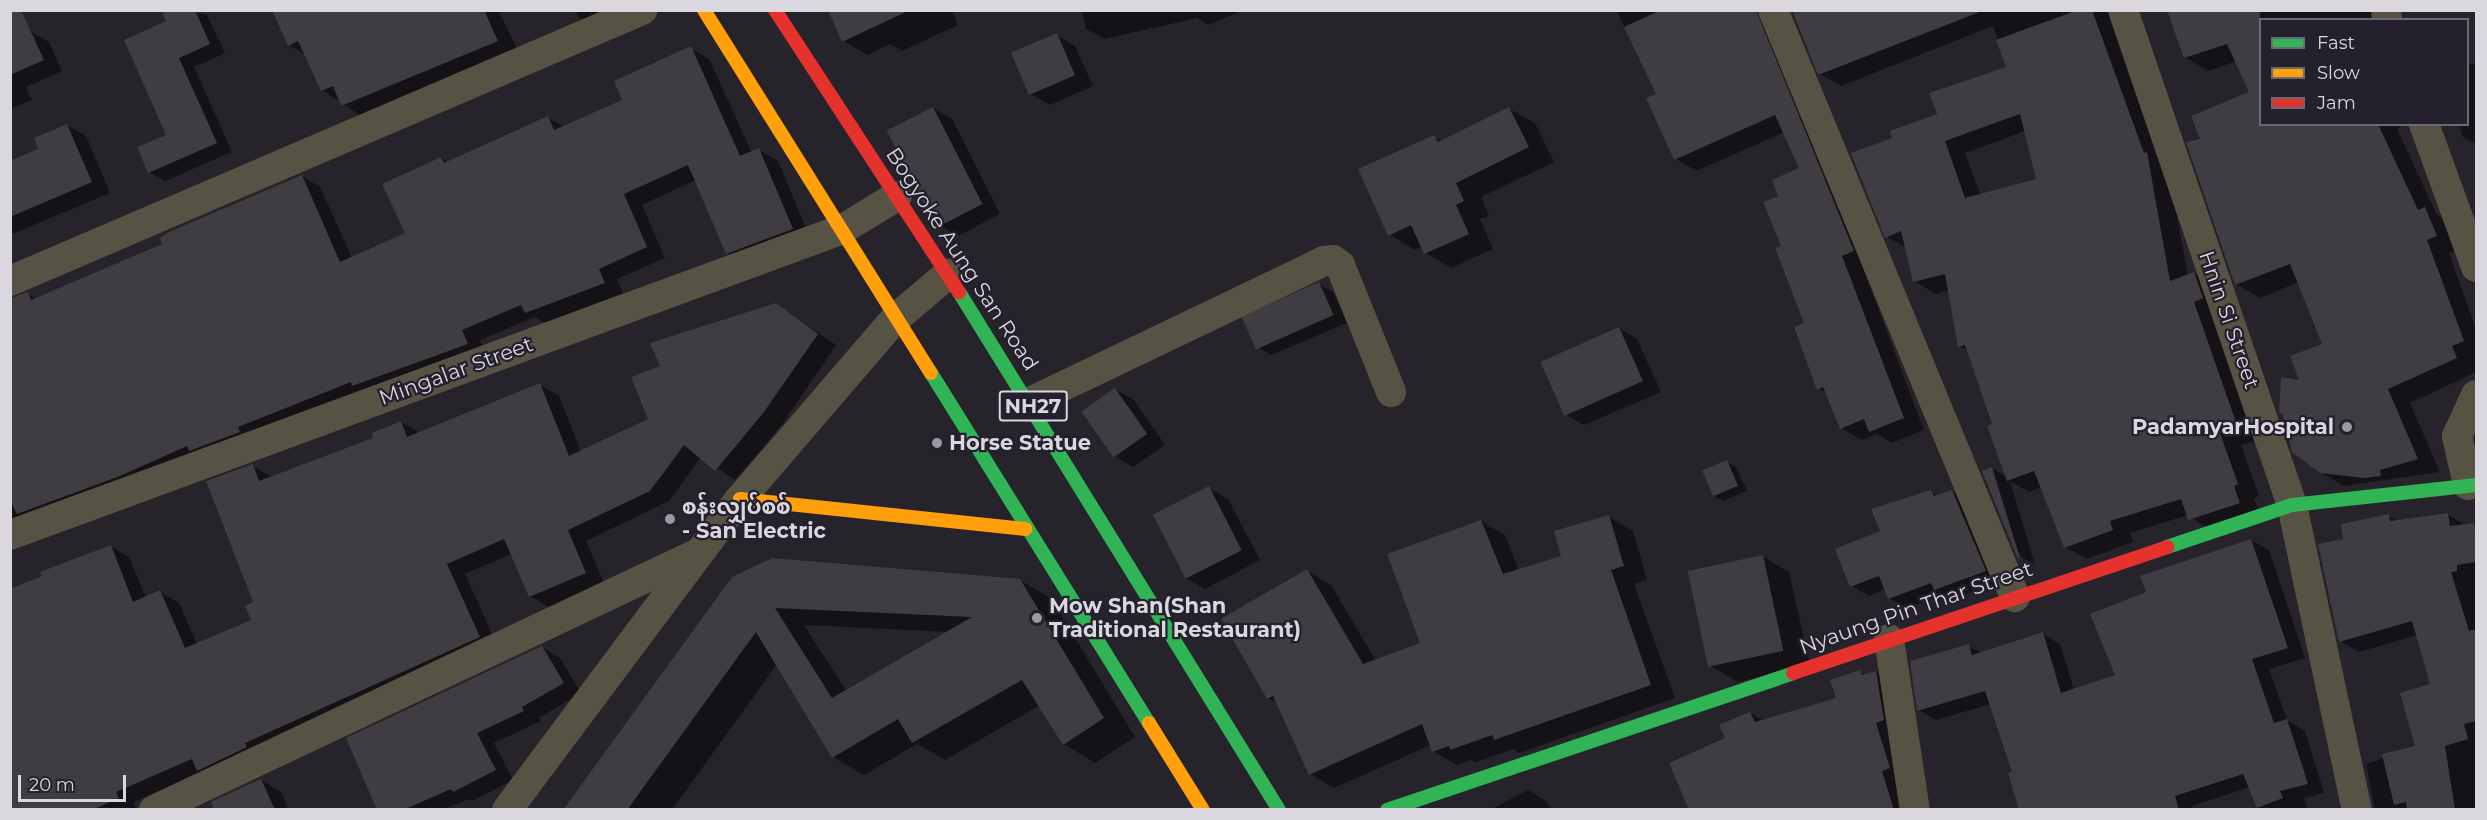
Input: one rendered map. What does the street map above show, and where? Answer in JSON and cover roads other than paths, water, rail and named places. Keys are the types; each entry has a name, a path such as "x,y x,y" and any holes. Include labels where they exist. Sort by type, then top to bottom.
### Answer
{"main road":[{"path":"704,10 843,229 895,319 1025,529 1203,810"},
{"name":"Bogyoke Aung San Road","path":"775,10 1030,402 1279,810"},
{"name":"Nyaung Pin Thar Street","path":"1387,810 1889,639 2292,506 2472,485"},
{"path":"740,500 1025,529"}],"street":[{"path":"10,281 642,10"},
{"path":"1773,10 2015,597"},
{"name":"Hnin Si Street","path":"2123,10 2292,506 2358,810"},
{"path":"2425,126 2476,267"},
{"name":"Mingalar Street","path":"10,535 843,229 897,196"},
{"path":"1030,402 1324,261 1333,260 1340,265 1391,392"},
{"path":"507,810 740,500 895,319 948,274"},
{"path":"2472,485 2457,436 2476,395"},
{"path":"154,810 699,552"},
{"path":"1889,639 1915,810"}],"place":[{"name":"PadamyarHospital","path":"2347,427"},
{"name":"Horse Statue","path":"937,443"},
{"name":"စန်းလျှပ်စစ် - San Electric","path":"670,519"},
{"name":"Mow Shan(Shan Traditional Restaurant)","path":"1037,618"}]}
